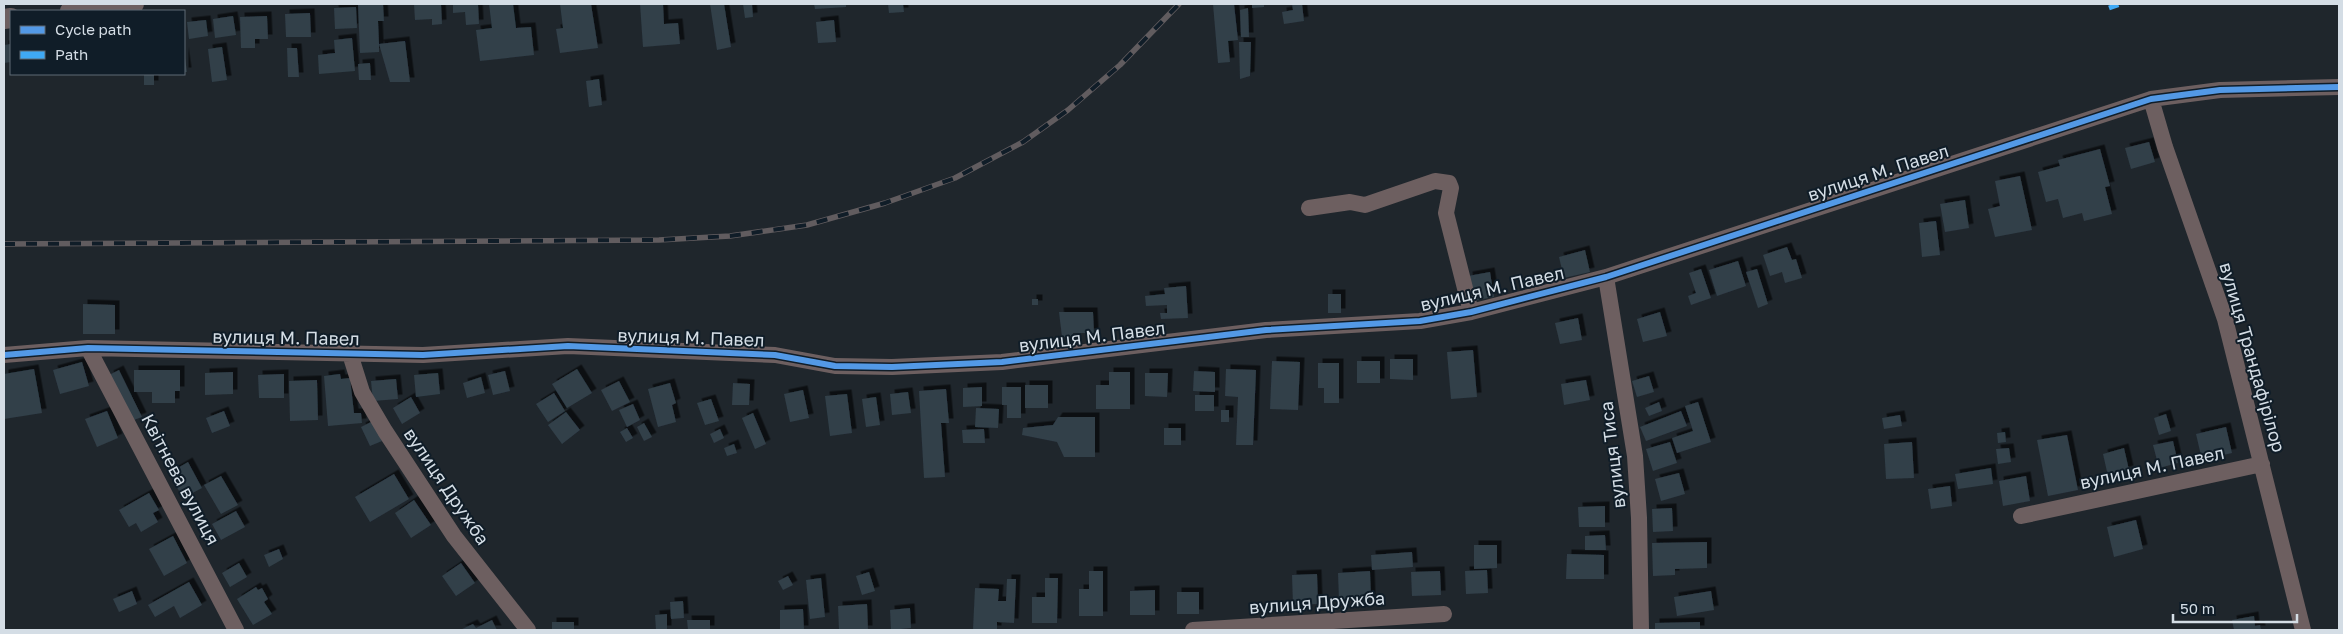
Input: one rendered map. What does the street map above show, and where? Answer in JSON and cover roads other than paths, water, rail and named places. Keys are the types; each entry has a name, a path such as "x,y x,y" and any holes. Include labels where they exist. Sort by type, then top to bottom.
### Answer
{"street":[{"path":"79,10 134,4"},
{"name":"вулиця М. Павел","path":"4,356 88,348 423,355 568,346 775,355 835,366 892,367 1002,362 1266,330 1420,321 1471,312 1606,277 2151,99 2220,90 2339,87"},
{"name":"вулиця Трандафірілор","path":"2151,99 2165,147 2225,319 2303,630"},
{"path":"1309,208 1350,202 1364,206 1435,181 1449,183 1451,188 1446,213 1471,312"},
{"name":"вулиця Тиса","path":"1606,277 1635,456 1639,518 1641,630"},
{"name":"Квітнева вулиця","path":"88,348 236,630"},
{"name":"вулиця Дружба","path":"350,354 362,392 385,431 454,536 528,630"},
{"name":"вулиця М. Павел","path":"2021,516 2262,464"},
{"name":"вулиця Дружба","path":"1193,630 1444,614"}],"railway":[{"path":"4,244 659,240 730,236 807,225 885,203 955,178 1023,142 1068,110 1120,65 1179,4"}]}
